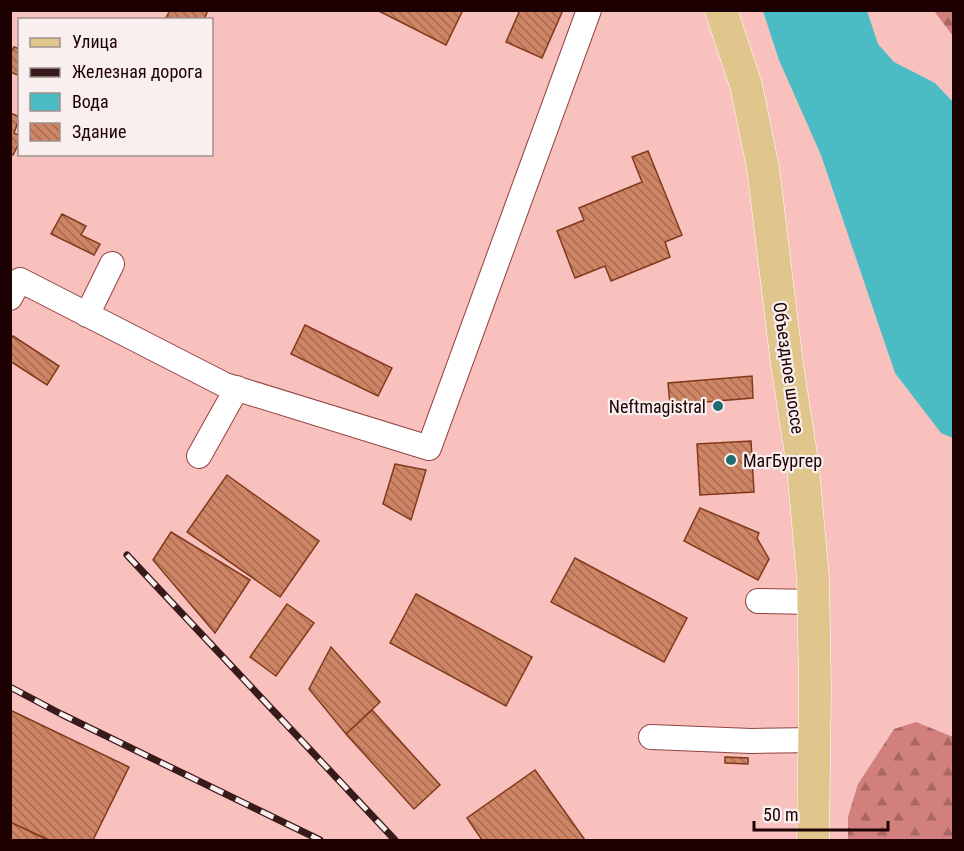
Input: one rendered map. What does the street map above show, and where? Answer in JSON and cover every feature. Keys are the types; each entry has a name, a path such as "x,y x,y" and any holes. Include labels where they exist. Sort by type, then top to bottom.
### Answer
{"main road":[{"name":"Объездное шоссе","path":"721,10 746,86 764,168 787,364 803,468 813,602 815,740 813,840"}],"lane":[{"path":"10,298 20,280 225,385 429,448 589,10"},
{"path":"87,315 112,264"},
{"path":"199,456 237,388"},
{"path":"758,601 813,602"},
{"path":"651,737 751,741 815,740"}],"green space":[{"path":"934,11 953,11 953,36"},
{"path":"916,722 953,737 953,840 848,840 848,817 858,784 894,729"}],"water":[{"path":"763,11 867,11 878,44 894,62 935,83 953,102 953,438 941,433 895,373 821,155 779,60"}],"building":[{"path":"170,10 208,10 205,18 166,18"},
{"path":"377,10 463,10 446,45"},
{"path":"520,10 563,10 542,58 506,42"},
{"path":"14,47 18,48 18,75 10,72 10,54"},
{"path":"10,113 18,116 14,133 18,135 18,145 13,155 10,153"},
{"path":"648,151 682,235 665,242 670,257 611,281 605,266 575,278 557,231 584,220 579,208 642,182 632,157"},
{"path":"62,214 86,226 81,235 100,244 94,255 51,234"},
{"path":"305,325 392,368 378,396 291,354"},
{"path":"13,336 59,366 47,385 10,361 10,339"},
{"path":"752,376 753,398 670,405 668,383"},
{"path":"751,441 754,492 700,495 697,444"},
{"path":"395,464 426,470 411,520 383,504"},
{"path":"227,475 319,541 280,597 187,532"},
{"path":"700,508 759,533 757,538 769,559 758,580 684,541"},
{"path":"171,532 250,580 215,633 153,560"},
{"path":"575,558 687,618 664,662 551,602"},
{"path":"416,594 532,657 506,706 390,643"},
{"path":"287,604 314,623 276,676 250,657"},
{"path":"331,647 380,702 346,734 309,689"},
{"path":"10,710 129,767 93,840 48,840 10,822"},
{"path":"372,710 440,785 414,809 346,734"},
{"path":"725,757 748,758 748,764 725,763"},
{"path":"535,770 585,840 482,840 467,818"},
{"path":"10,822 49,840 10,840"}],"railway":[{"path":"127,555 395,840"},
{"path":"10,687 320,840"}],"place":[{"name":"Neftmagistral","path":"718,406"},
{"name":"МагБургер","path":"731,460"}]}
